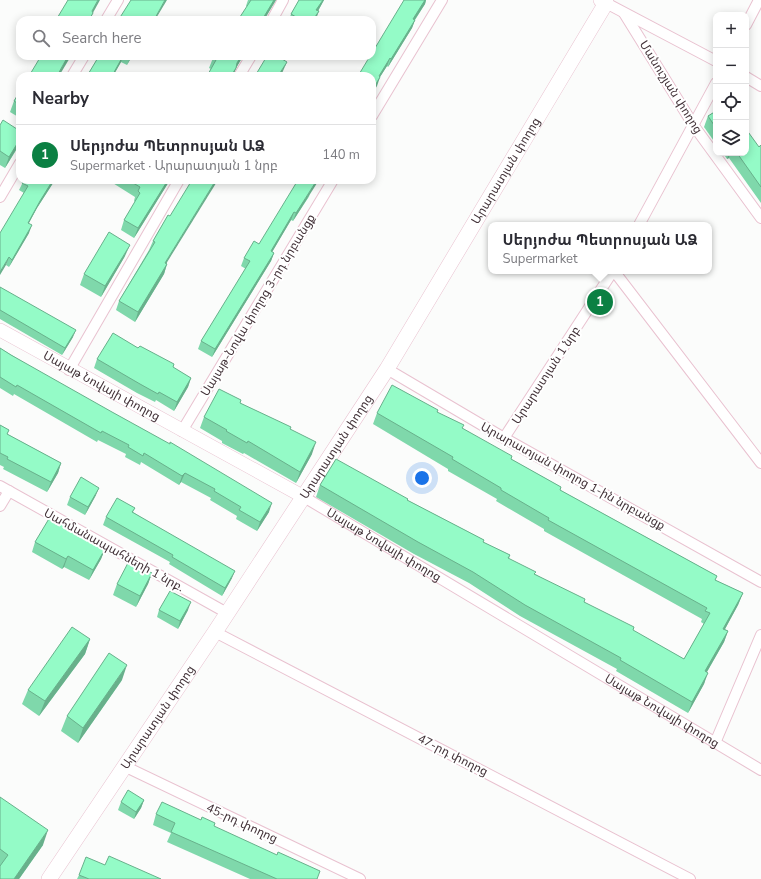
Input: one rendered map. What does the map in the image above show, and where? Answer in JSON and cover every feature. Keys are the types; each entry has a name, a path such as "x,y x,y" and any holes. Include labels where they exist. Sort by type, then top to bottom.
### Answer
{"main road":[{"name":"Արարատյան փողոց","path":"49,879 228,613 387,369 603,2"}],"street":[{"path":"108,16 118,0"},
{"path":"274,16 283,0"},
{"path":"376,109 442,0"},
{"path":"749,18 759,0"},
{"path":"603,2 713,59"},
{"name":"Մանուշյան փողոց","path":"624,13 694,126 761,218"},
{"path":"74,72 82,60"},
{"path":"241,72 249,60"},
{"path":"749,79 761,86"},
{"path":"641,222 715,84"},
{"path":"0,197 16,170"},
{"path":"69,370 177,184"},
{"name":"Սայաթ-Նովա փողոց 3-րդ նրբանցք","path":"182,431 331,184"},
{"name":"Արարատյան 1 նրբ","path":"504,438 611,274"},
{"path":"615,274 761,463"},
{"name":"Սայաթ Նովայի փողոց","path":"0,330 69,370 304,497 761,770"},
{"name":"Արարատյան փողոց 1-ին նրբանցք","path":"387,369 504,438 761,582"},
{"path":"0,506 4,489"},
{"name":"Սահմանապահների 1 նրբ.","path":"4,489 228,613"},
{"name":"47-րդ փողոց","path":"215,632 690,879"},
{"path":"715,743 761,634"},
{"name":"45-րդ փողոց","path":"124,766 360,879"}],"building":[{"path":"68,0 98,0 92,11 93,13 91,16 58,16"},
{"path":"131,0 165,0 156,16 121,16"},
{"path":"251,0 274,0 264,16 241,16"},
{"path":"299,0 323,0 316,10 319,11 316,16 294,16 291,14"},
{"path":"404,0 425,0 413,19 415,20 379,76 380,77 376,84 376,72 360,72 368,60 376,60 376,46"},
{"path":"39,60 66,60 59,72 31,72"},
{"path":"97,60 121,60 114,72 89,72"},
{"path":"216,60 239,60 234,72 209,72"},
{"path":"265,60 284,60 287,62 281,72 257,72"},
{"path":"713,113 713,124 708,116"},
{"path":"3,120 16,128 16,146 9,157 0,151 0,125"},
{"path":"749,133 759,147 761,145 761,187 739,156 749,156"},
{"path":"24,184 51,184 28,223 32,225 12,260 9,257 0,272 0,233 28,186"},
{"path":"135,184 166,184 138,228 124,220 140,193 138,191 140,187"},
{"path":"190,184 214,184 165,263 167,264 138,312 119,301 155,242 153,241 168,215 170,216"},
{"path":"296,184 314,184 296,213 294,212 271,251 274,253 215,349 201,341 250,261 244,258 254,241 259,244"},
{"path":"109,232 130,245 105,286 84,274"},
{"path":"0,287 76,330 65,348 0,310"},
{"path":"113,333 138,348 140,346 174,364 173,367 191,378 177,402 159,392 158,394 97,359"},
{"path":"0,348 170,444 170,442 272,503 260,522 239,510 241,507 214,491 215,489 185,473 182,476 144,453 143,456 128,447 129,445 102,431 101,433 17,385 16,387 0,377"},
{"path":"392,385 438,410 437,412 464,425 462,428 512,456 511,459 561,487 560,490 717,576 715,580 743,593 723,629 728,631 705,671 708,673 692,702 620,660 621,658 525,605 473,572 320,485 336,459 408,499 407,500 484,540 483,542 510,555 508,558 536,572 534,574 585,599 584,602 634,627 633,630 684,659 710,613 705,611 707,608 548,520 549,518 452,459 453,457 377,413"},
{"path":"219,389 241,400 240,403 291,427 290,429 316,442 300,472 248,441 247,443 226,431 227,430 204,417"},
{"path":"0,425 9,430 7,434 61,463 51,482 7,459 8,457 0,453"},
{"path":"81,477 99,488 88,507 70,497"},
{"path":"117,498 135,508 132,512 235,571 225,588 172,557 173,555 106,517"},
{"path":"50,517 105,549 93,570 68,556 66,559 35,542"},
{"path":"129,561 152,573 140,596 117,584"},
{"path":"170,591 191,602 180,621 159,610"},
{"path":"72,627 90,639 45,701 28,690"},
{"path":"109,653 127,665 83,728 67,716"},
{"path":"128,790 144,800 136,812 121,802"},
{"path":"0,797 48,830 14,879 0,879 0,866 8,855 0,849"},
{"path":"162,802 201,820 202,817 215,823 214,826 277,855 278,852 320,871 317,879 277,879 171,832 175,823 156,814"},
{"path":"109,856 161,879 89,879 79,875 86,857 105,865"}],"place":[{"name":"Սերյոժա Պետրոսյան ԱՁ","path":"600,302"}]}
